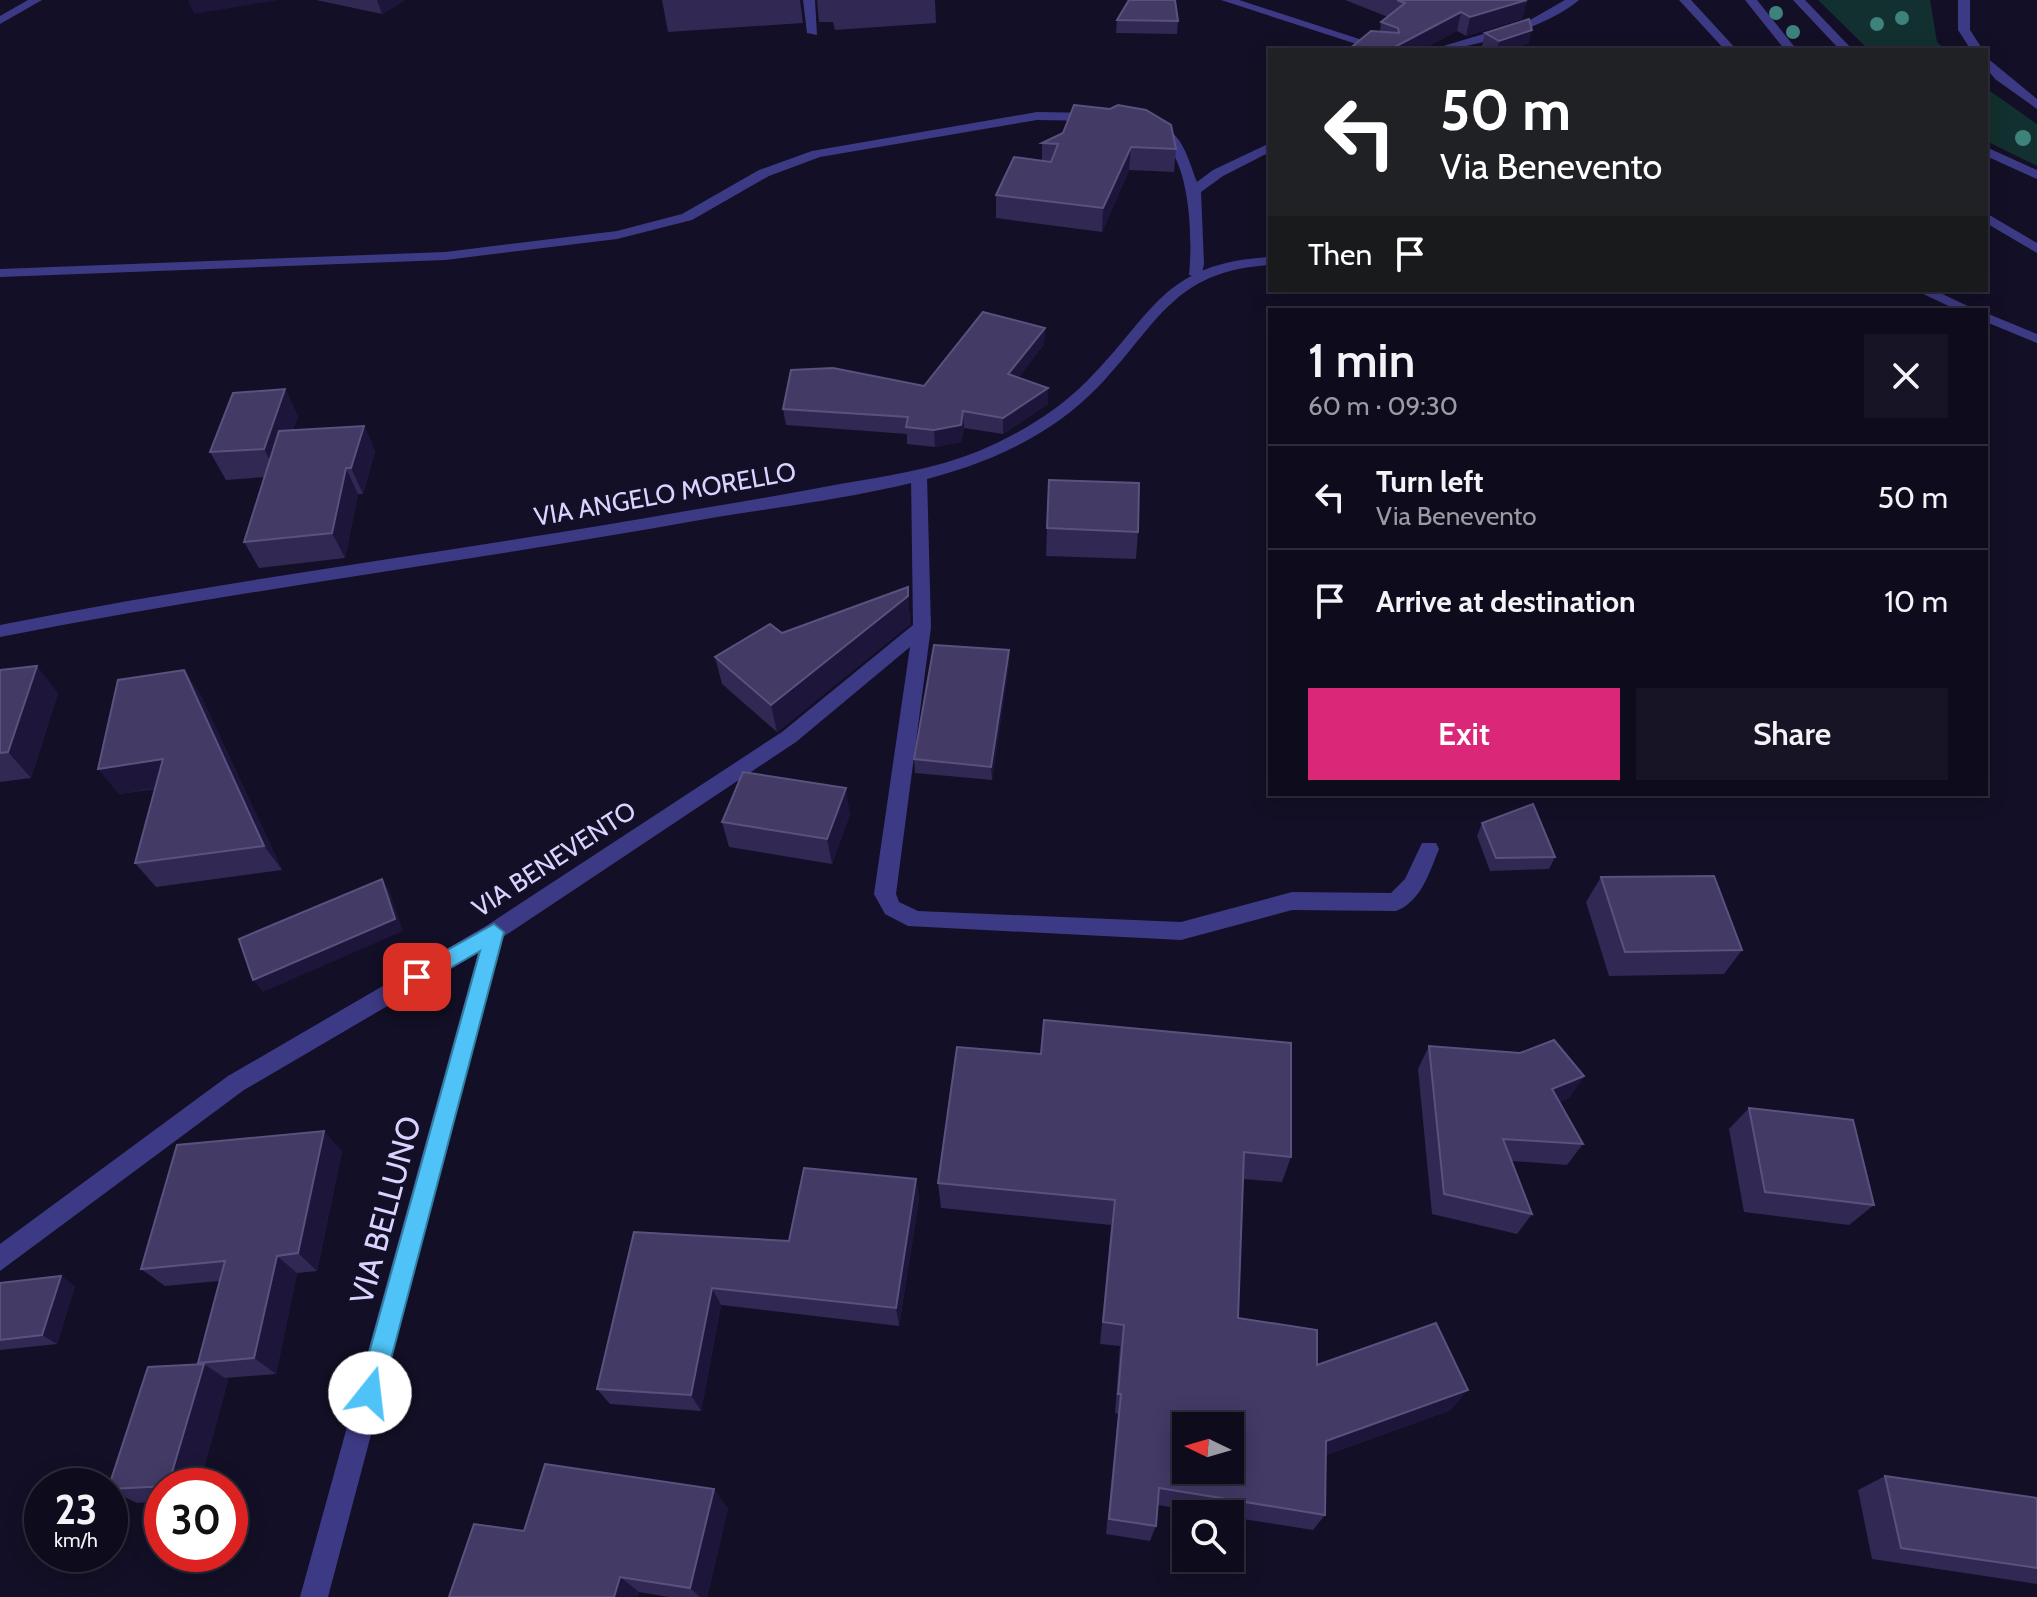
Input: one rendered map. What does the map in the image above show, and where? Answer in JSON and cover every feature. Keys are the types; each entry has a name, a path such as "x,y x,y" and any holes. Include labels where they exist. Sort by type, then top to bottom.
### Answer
{"street":[{"path":"0,21 36,0"},
{"path":"809,0 813,33"},
{"path":"1227,0 1381,48"},
{"path":"1443,48 1534,22 1573,0"},
{"path":"1685,0 1729,48"},
{"path":"1751,0 1789,48"},
{"path":"1799,0 1845,48"},
{"path":"1964,0 1964,30 1976,48"},
{"path":"1988,63 1999,76 2037,105"},
{"path":"0,273 445,256 617,235 687,217 764,173 817,154 1037,116 1068,114 1110,119"},
{"path":"1135,123 1170,135 1178,145 1184,173 1195,190"},
{"path":"1196,275 1199,258 1192,206 1195,190 1218,173 1268,148"},
{"path":"1988,152 2037,175"},
{"path":"1988,218 2037,249"},
{"name":"VIA ANGELO MORELLO","path":"0,631 150,601 517,547 919,476 993,453 1031,434 1073,402 1157,307 1196,275 1233,263 1268,261"},
{"path":"1927,292 1964,308"},
{"path":"1988,318 2037,339"},
{"path":"919,476 922,627 885,894 892,908 916,920 1181,931 1292,901 1396,902 1413,885 1429,849"},
{"name":"VIA BENEVENTO","path":"0,1259 236,1083 494,932 789,737 922,627"},
{"name":"VIA BELLUNO","path":"314,1597 494,932"}],"green space":[{"path":"1818,0 1930,0 1937,42 1943,48 1867,48"},
{"path":"1988,89 2037,124 2037,166 1988,142"}],"building":[{"path":"1129,0 1175,0 1178,21 1117,20"},
{"path":"1397,0 1527,0 1470,17 1461,12 1393,48 1350,48 1371,31 1399,33 1398,28 1381,22 1405,3"},
{"path":"1529,19 1532,30 1499,41 1485,33"},
{"path":"1074,105 1110,109 1118,105 1146,110 1171,125 1176,149 1131,147 1103,208 996,195 1014,157 1051,162 1058,144 1042,143 1063,133"},
{"path":"983,312 1045,328 1008,374 1048,388 1003,418 963,411 961,425 934,430 906,427 908,417 783,409 791,370 833,368 924,386"},
{"path":"285,389 264,449 210,452 233,393"},
{"path":"364,426 351,468 346,468 332,533 244,542 279,431"},
{"path":"1049,480 1139,483 1138,532 1047,528"},
{"path":"908,587 908,596 771,705 715,657 770,624 782,633"},
{"path":"934,645 1009,650 991,767 914,759"},
{"path":"37,666 8,752 0,753 0,670"},
{"path":"184,670 264,846 135,863 163,759 98,769 118,680"},
{"path":"743,772 846,788 827,839 722,822"},
{"path":"1533,804 1555,857 1496,858 1482,823"},
{"path":"1714,876 1742,950 1625,952 1601,877"},
{"path":"382,879 395,919 253,980 239,939"},
{"path":"1044,1020 1291,1043 1291,1157 1244,1152 1238,1318 1317,1330 1317,1365 1436,1323 1468,1390 1326,1441 1325,1515 1159,1488 1156,1526 1109,1519 1124,1325 1103,1322 1115,1200 938,1183 957,1047 1041,1054"},
{"path":"1554,1040 1584,1076 1552,1089 1583,1144 1503,1139 1532,1214 1444,1194 1429,1046 1520,1053"},
{"path":"1749,1108 1853,1120 1874,1205 1765,1192"},
{"path":"324,1131 298,1253 277,1256 254,1358 198,1363 225,1261 141,1269 177,1145"},
{"path":"804,1168 916,1179 896,1308 712,1288 691,1395 597,1389 634,1232 789,1241"},
{"path":"61,1276 42,1335 0,1340 0,1283"},
{"path":"204,1364 173,1468 144,1468 144,1487 128,1488 128,1468 115,1468 148,1367"},
{"path":"545,1464 714,1489 690,1588 620,1577 614,1597 449,1597 474,1524 524,1531"},
{"path":"1885,1476 2037,1498 2037,1568 1901,1548"}],"route":[{"path":"370,1393 494,932 417,977"}]}
